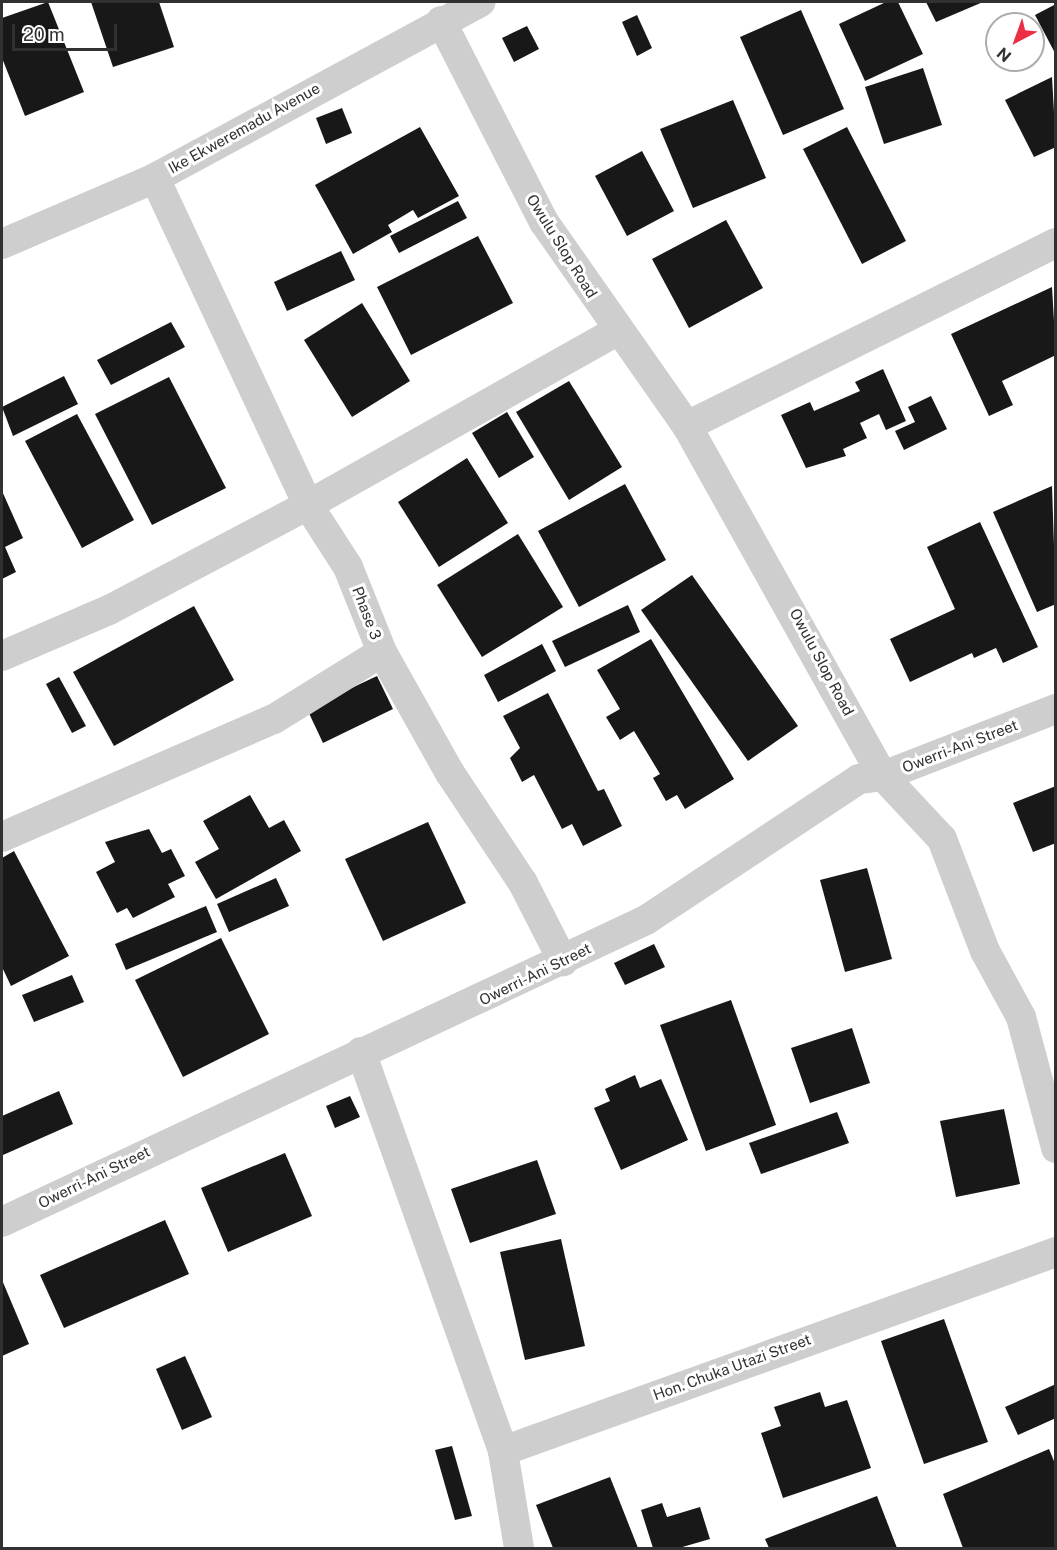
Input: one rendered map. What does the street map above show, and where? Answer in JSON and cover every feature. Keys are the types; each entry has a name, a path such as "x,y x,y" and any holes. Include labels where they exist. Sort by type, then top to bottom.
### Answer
{"street":[{"name":"Ike Ekweremadu Avenue","path":"3,238 155,178 441,21 481,2"},
{"name":"Owulu Slop Road","path":"441,21 544,222 617,332 687,426 883,776 942,839 985,951 1021,1017 1056,1148"},
{"name":"Phase 3","path":"2,837 274,719 381,652 348,567 308,505 155,178"},
{"path":"687,426 1056,243"},
{"path":"2,657 109,610 308,505 617,332"},
{"path":"381,652 450,773 523,883 562,961"},
{"name":"Owerri-Ani Street","path":"2,1222 361,1052 562,961 696,891 859,778 883,776 1056,709"},
{"path":"361,1052 503,1451 505,1488 519,1548"},
{"name":"Hon. Chuka Utazi Street","path":"503,1451 1056,1252"}],"building":[{"path":"48,2 84,92 25,116 2,58 2,18"},
{"path":"91,2 159,2 174,47 113,67"},
{"path":"886,2 898,2 923,54 865,81 839,24"},
{"path":"926,2 983,2 936,22"},
{"path":"1056,4 1056,55 1045,34 1045,12 1041,12"},
{"path":"801,10 844,109 783,135 740,37"},
{"path":"637,15 652,48 637,56 622,22"},
{"path":"527,26 539,49 514,62 502,38"},
{"path":"923,68 942,125 884,144 865,87"},
{"path":"1052,77 1056,147 1034,157 1005,100"},
{"path":"733,100 766,178 693,208 660,129"},
{"path":"342,108 352,133 326,144 316,118"},
{"path":"420,127 459,196 418,218 413,210 388,225 392,232 353,254 315,185"},
{"path":"847,127 906,241 862,264 803,149"},
{"path":"642,151 674,211 627,236 595,176"},
{"path":"458,201 467,218 399,253 390,236"},
{"path":"726,220 763,288 689,328 652,259"},
{"path":"478,236 513,303 411,355 377,287"},
{"path":"341,251 355,280 287,311 274,282"},
{"path":"1052,287 1056,355 1002,381 1013,405 989,416 951,334"},
{"path":"362,303 410,381 352,417 304,340"},
{"path":"171,322 185,347 111,385 97,360"},
{"path":"883,369 906,421 886,430 879,414 860,423 867,438 843,449 846,456 806,468 781,415 810,402 814,411 860,391 855,382"},
{"path":"64,376 78,404 13,436 2,407"},
{"path":"169,377 226,488 152,525 95,414"},
{"path":"569,381 622,467 569,500 516,412"},
{"path":"931,396 947,429 904,450 895,431 915,422 908,407"},
{"path":"507,412 534,457 499,478 472,433"},
{"path":"77,414 134,520 82,548 25,441"},
{"path":"467,458 508,523 439,567 398,502"},
{"path":"625,484 666,560 579,607 538,531"},
{"path":"1052,486 1056,604 1037,612 993,512"},
{"path":"2,491 23,538 5,547 16,572 2,579"},
{"path":"980,522 1038,647 1003,663 996,648 974,658 972,653 910,682 890,639 955,609 927,547"},
{"path":"518,534 563,607 482,657 437,585"},
{"path":"692,575 798,726 748,761 641,610"},
{"path":"628,605 640,632 565,667 552,641"},
{"path":"194,606 234,680 114,746 73,672"},
{"path":"651,639 734,779 685,809 677,795 666,801 653,778 660,774 634,731 620,740 606,717 620,709 597,670"},
{"path":"542,644 556,671 498,702 484,675"},
{"path":"377,676 393,709 323,743 307,709"},
{"path":"59,677 86,726 72,733 46,684"},
{"path":"548,693 598,791 604,789 622,826 583,846 572,824 562,829 534,775 522,782 510,758 520,748 503,716"},
{"path":"1056,786 1056,843 1033,852 1013,803"},
{"path":"250,795 269,828 284,820 301,851 216,899 195,862 219,849 203,821"},
{"path":"428,822 466,903 383,941 345,859"},
{"path":"149,829 162,853 171,849 185,876 168,884 175,897 133,918 127,908 117,913 96,872 115,862 105,842"},
{"path":"14,851 69,956 11,986 2,967 2,858"},
{"path":"867,868 892,959 845,972 820,880"},
{"path":"276,878 289,906 229,932 217,904"},
{"path":"206,906 217,932 126,970 115,944"},
{"path":"221,938 269,1034 183,1077 135,980"},
{"path":"654,944 665,967 625,985 614,963"},
{"path":"72,975 84,1002 34,1022 22,995"},
{"path":"731,1000 776,1125 706,1151 660,1025"},
{"path":"852,1028 870,1083 810,1103 791,1048"},
{"path":"635,1075 640,1088 661,1079 688,1140 621,1170 594,1108 610,1101 605,1089"},
{"path":"59,1091 73,1124 3,1155 2,1116"},
{"path":"350,1096 360,1117 335,1128 326,1106"},
{"path":"1004,1109 1020,1184 956,1197 940,1121"},
{"path":"837,1112 849,1143 761,1174 749,1143"},
{"path":"285,1153 312,1216 228,1252 201,1188"},
{"path":"537,1160 556,1214 470,1243 451,1189"},
{"path":"165,1220 189,1274 64,1328 40,1275"},
{"path":"561,1239 585,1346 525,1360 500,1252"},
{"path":"2,1280 29,1344 2,1356"},
{"path":"944,1319 988,1442 924,1464 881,1341"},
{"path":"185,1356 212,1417 182,1430 156,1369"},
{"path":"1056,1384 1056,1418 1018,1435 1005,1407"},
{"path":"820,1392 825,1407 847,1400 871,1468 783,1498 761,1433 781,1426 774,1407"},
{"path":"452,1446 472,1516 455,1520 435,1450"},
{"path":"1049,1449 1056,1466 1056,1548 963,1548 943,1494"},
{"path":"610,1477 638,1548 553,1548 536,1505"},
{"path":"877,1496 897,1548 769,1548 765,1539"},
{"path":"662,1503 667,1517 700,1507 710,1539 679,1548 653,1548 641,1510"}]}
